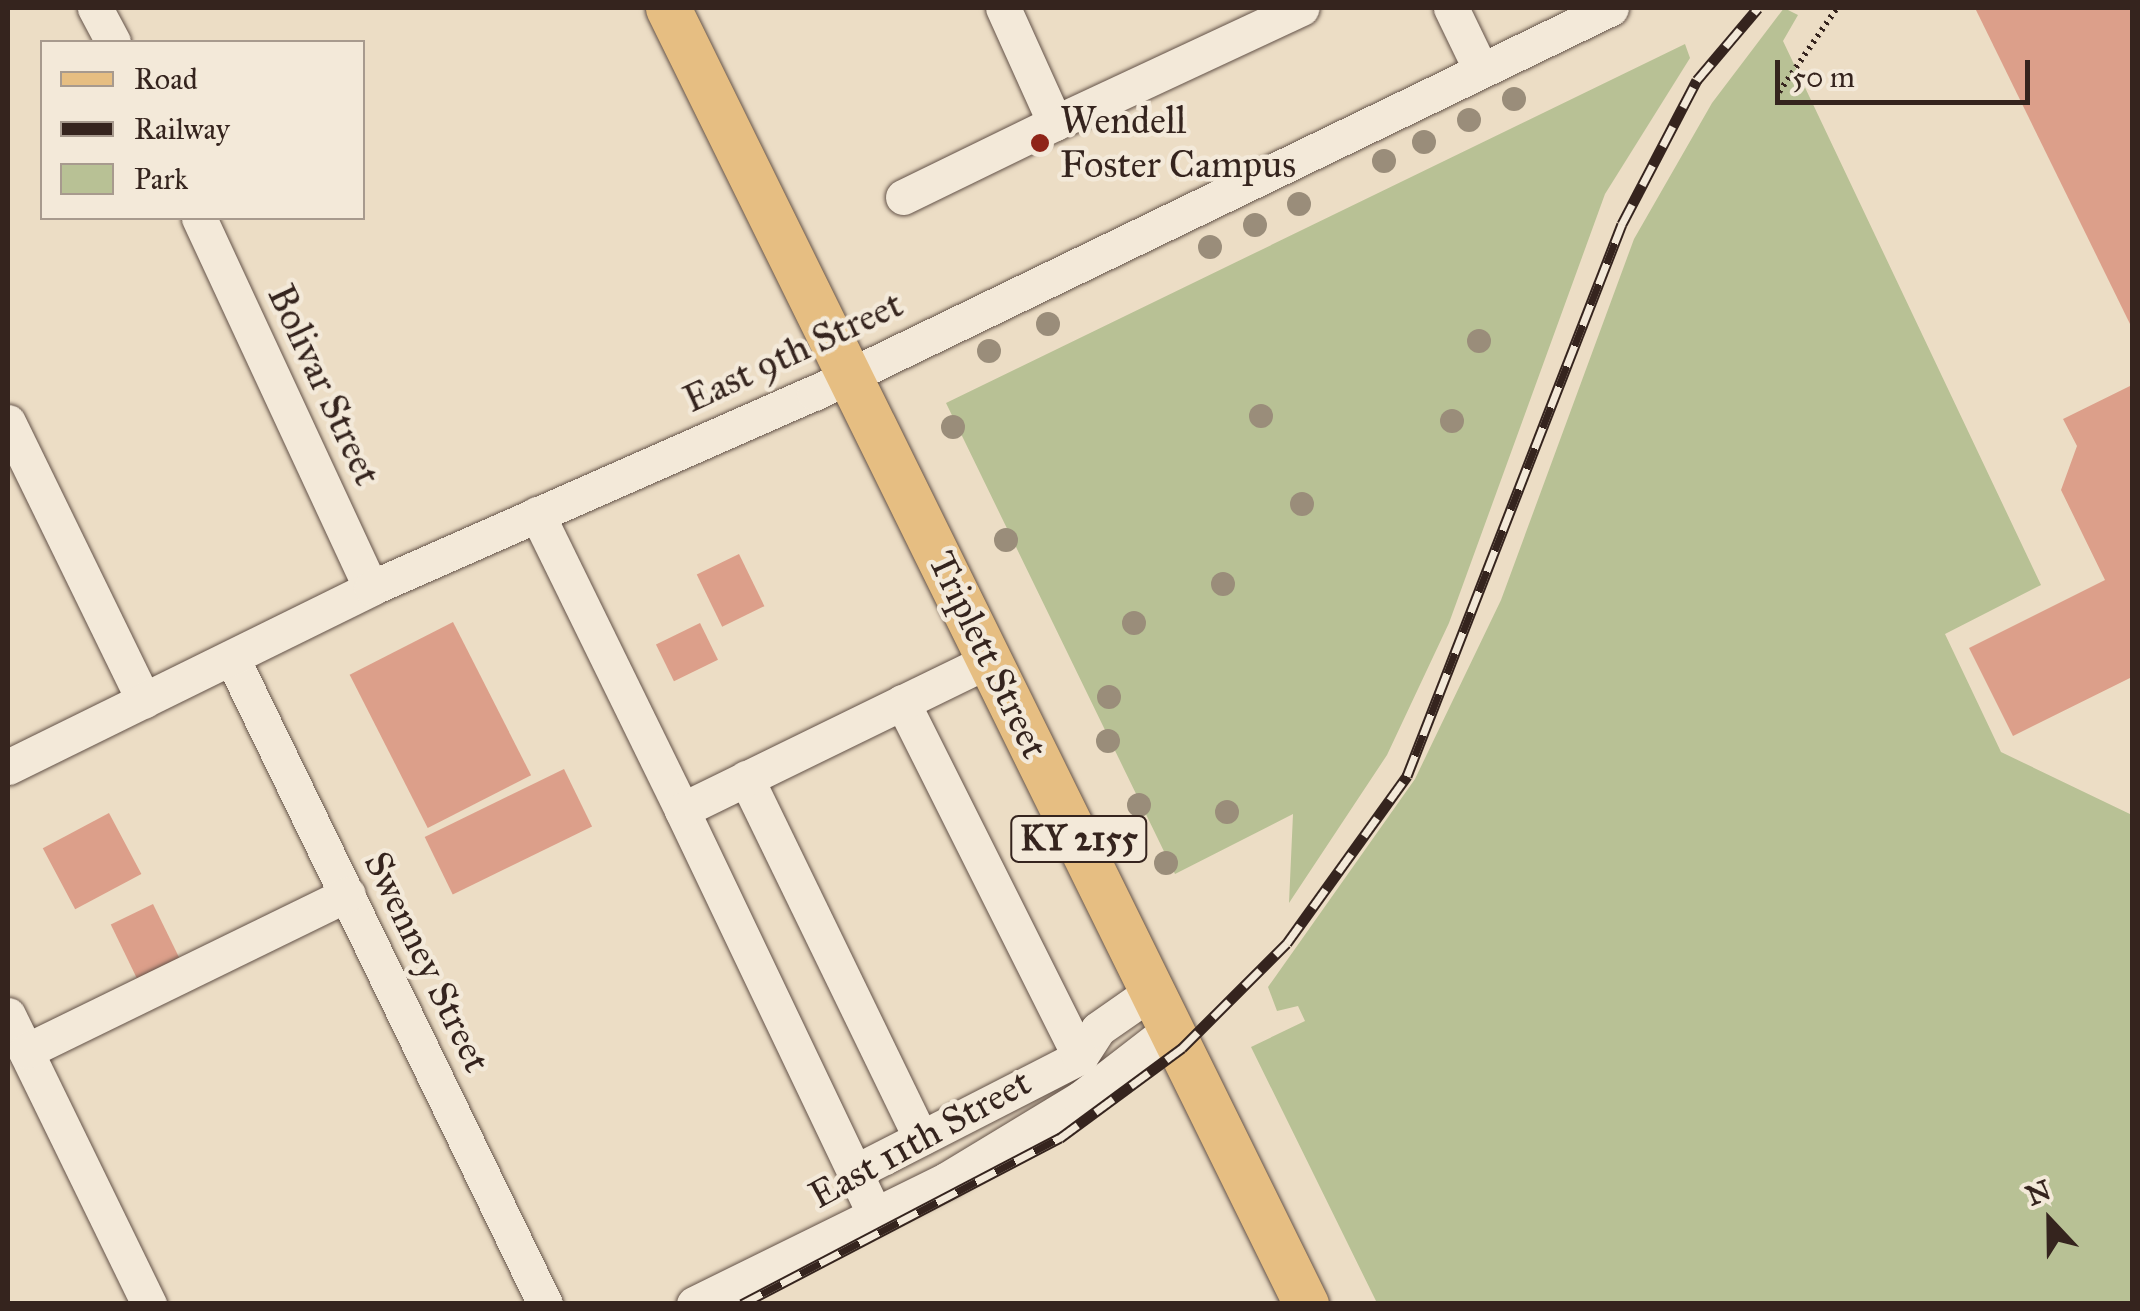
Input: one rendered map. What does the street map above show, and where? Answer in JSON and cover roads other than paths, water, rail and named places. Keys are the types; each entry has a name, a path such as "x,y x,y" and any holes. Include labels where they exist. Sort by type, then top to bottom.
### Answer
{"main road":[{"name":"Triplett Street","path":"668,8 1306,1304"}],"street":[{"path":"95,8 112,40"},
{"path":"1002,8 1055,123"},
{"path":"903,197 1302,8"},
{"path":"1451,8 1481,70"},
{"name":"East 9th Street","path":"8,767 371,588 849,376 1611,8"},
{"name":"Bolivar Street","path":"200,220 371,588"},
{"path":"8,422 144,701"},
{"path":"537,514 874,1215"},
{"name":"Swenney Street","path":"232,658 545,1304"},
{"path":"682,810 990,660"},
{"path":"902,702 1080,1057"},
{"path":"746,778 921,1138"},
{"path":"26,1051 348,894"},
{"path":"855,1172 1080,1057 1098,1029 1163,1009"},
{"name":"East 11th Street","path":"694,1304 874,1215 1011,1140 1163,1009"},
{"path":"8,1015 150,1304"},
{"path":"992,1102 1011,1140"}],"railway":[{"path":"742,1304 1060,1138 1182,1048 1287,943 1407,776 1622,224 1697,80 1758,8"}],"place":[{"name":"Wendell Foster Campus","path":"1040,143"}]}
